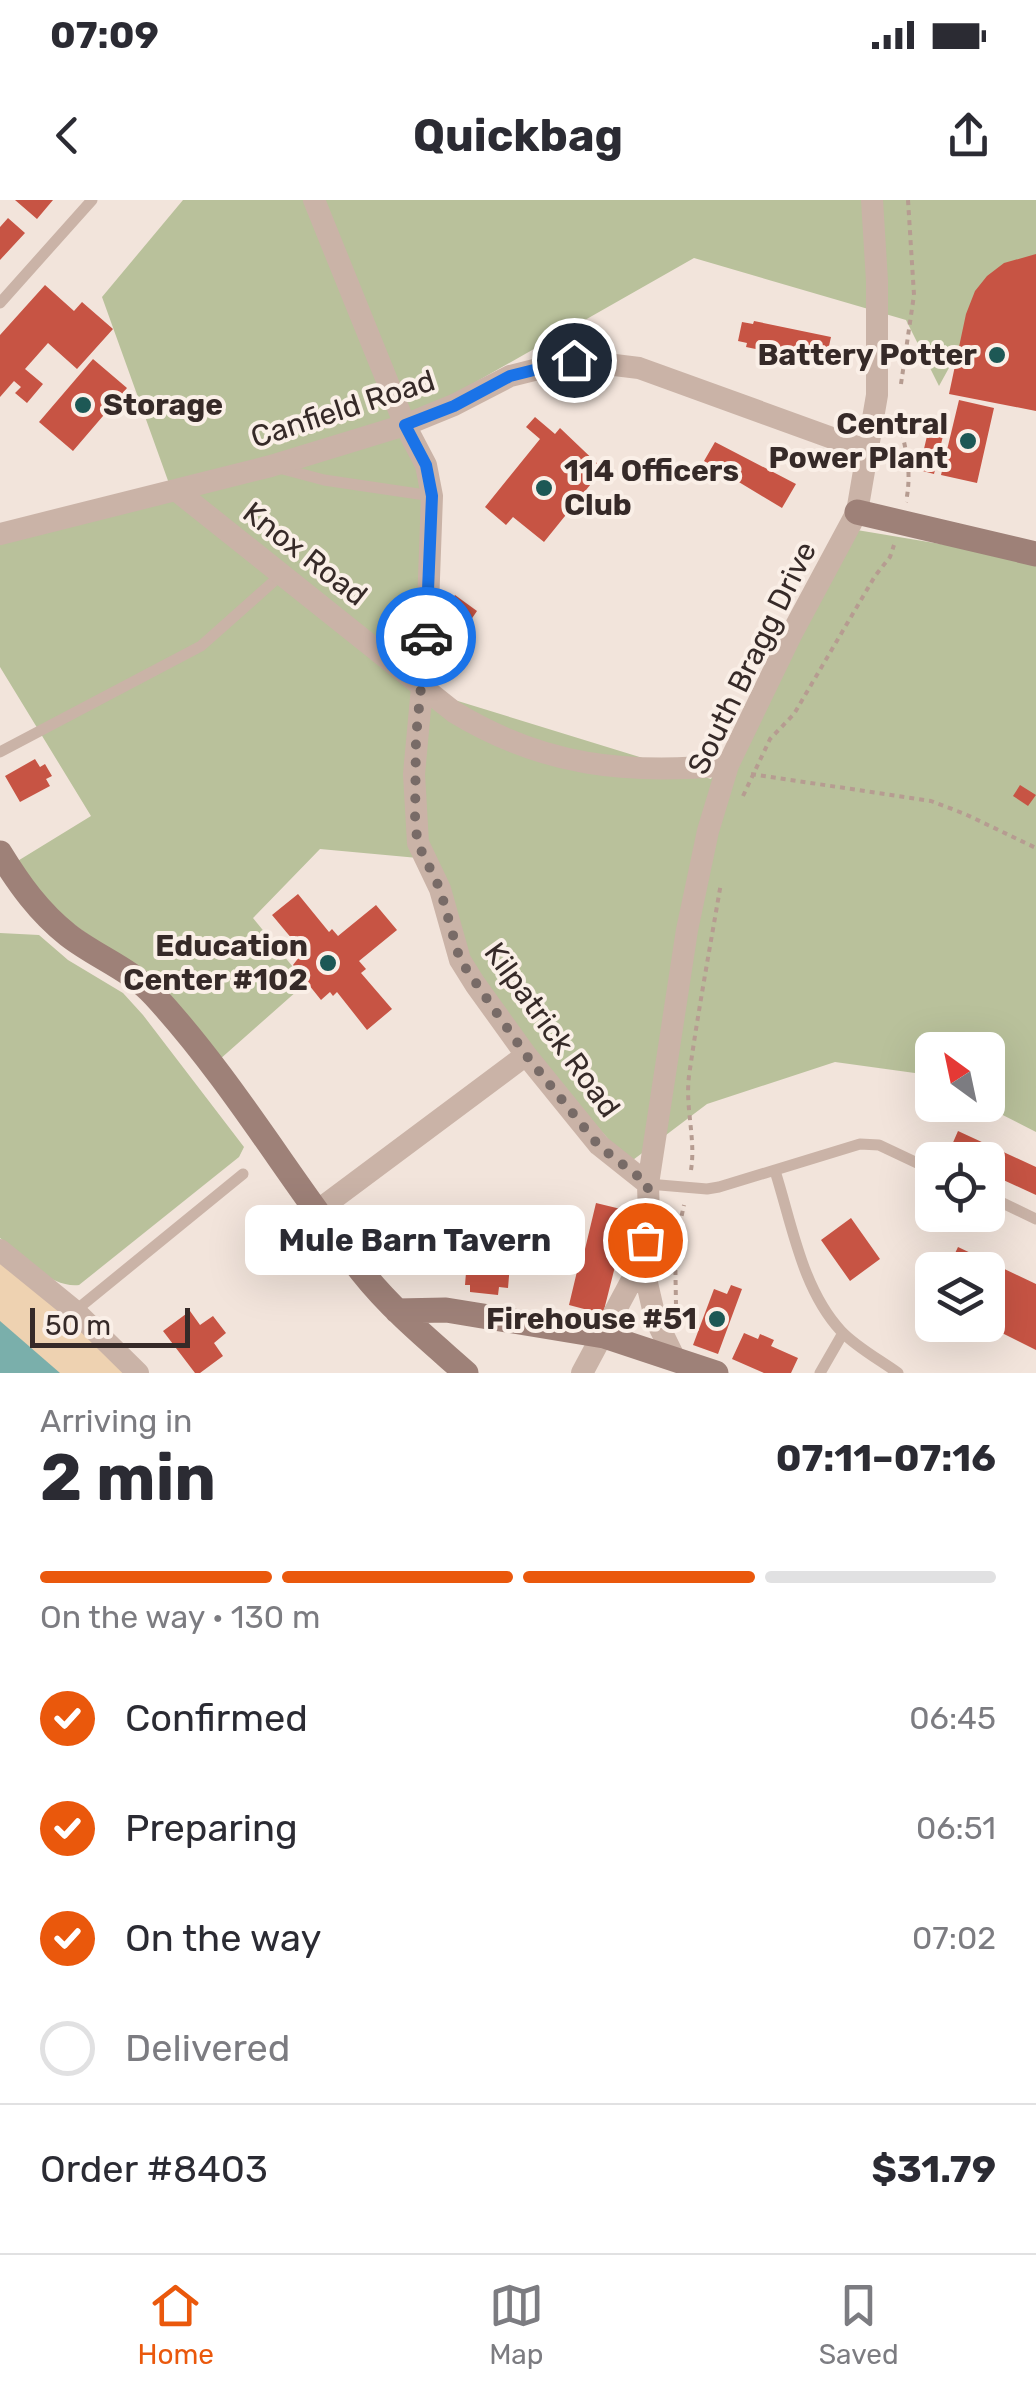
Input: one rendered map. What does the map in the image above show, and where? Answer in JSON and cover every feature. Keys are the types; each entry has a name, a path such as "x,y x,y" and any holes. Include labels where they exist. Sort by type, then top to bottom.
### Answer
{"street":[{"name":"Kilpatrick Road","path":"314,200 405,425 426,465 432,496 414,774 418,844 440,889 460,960 526,1055 599,1146 648,1184"},
{"name":"South Bragg Drive","path":"582,1373 642,1262 648,1184 701,860 728,765 857,512 877,394 872,200"},
{"name":"Canfield Road","path":"0,534 271,466 405,425 535,368 574,360 639,368 868,452"},
{"name":"Knox Road","path":"176,491 479,727 540,754 634,768 670,770 728,765"},
{"path":"857,512 1036,554"},
{"path":"0,853 38,908 69,936 153,993 361,1271 397,1312 466,1373"},
{"path":"317,1211 526,1055"},
{"path":"0,1250 75,1311 138,1373"},
{"name":"South Bragg Drive","path":"642,1262 654,1318 674,1357"},
{"path":"397,1312 446,1310 604,1336 716,1373"}],"lane":[{"path":"0,303 92,200"},
{"path":"271,466 324,480 432,496"},
{"path":"0,752 200,646 282,574"},
{"path":"648,1184 706,1189 842,1148 870,1144 915,1163"},
{"path":"775,1171 811,1285 843,1333 898,1373"},
{"path":"75,1311 243,1174"},
{"path":"1005,1204 1036,1219"},
{"path":"820,1373 843,1333"}],"path":[{"path":"899,392 914,295 908,200"},
{"path":"740,806 751,774 770,739 794,714 868,587 890,557 911,478 898,404"},
{"path":"751,774 931,801 1036,848"},
{"path":"690,1174 693,1159 687,1114 689,1077 722,880"},
{"path":"678,1310 676,1246 684,1202"}],"green space":[{"path":"183,200 1036,200 1036,271 1005,266 939,386 906,320 694,258 407,421 436,495 409,686 711,779 845,528 1036,560 1036,1132 1005,1116 1005,1032 915,1032 915,1073 835,1062 707,1104 629,1163 473,983 429,859 320,849 253,918 306,983 219,1060 160,986 51,908 16,862 91,816 0,667 0,537 171,489 102,297"},
{"path":"0,933 39,935 68,960 123,993 244,1147 239,1157 79,1285 47,1276 0,1238"}],"sand":[{"path":"0,1262 135,1373 0,1373"}],"water":[{"path":"0,1321 60,1373 0,1373"}],"building":[{"path":"15,200 53,200 37,219"},
{"path":"8,218 25,233 0,260 0,227"},
{"name":"Battery Potter","path":"1036,254 1036,411 949,394 966,314 975,291 1004,263"},
{"path":"45,285 74,311 82,302 113,329 77,369 48,343 25,369 43,384 27,403 15,393 21,387 14,381 0,397 0,335"},
{"path":"742,322 831,337 825,364 746,347 747,343 738,341"},
{"name":"Storage","path":"93,359 127,388 73,451 39,422"},
{"name":"Central Power Plant","path":"959,400 994,408 977,483 941,475"},
{"name":"114 Officers Club","path":"535,417 555,434 560,428 603,469 544,542 513,517 506,525 485,507 540,439 526,427"},
{"path":"931,419 946,423 934,474 919,470"},
{"path":"715,442 796,484 782,508 704,461"},
{"path":"455,595 477,611 464,630 441,614"},
{"path":"35,759 40,767 45,764 52,776 46,779 50,786 20,802 5,776"},
{"path":"1020,785 1036,795 1028,806 1013,796"},
{"name":"Education Center #102","path":"298,894 329,932 332,929 338,936 376,905 397,930 359,961 366,969 361,973 392,1009 367,1030 337,992 333,996 330,992 321,1000 293,965 303,952 272,915"},
{"path":"958,1131 982,1142 953,1142"},
{"path":"1005,1153 1036,1167 1036,1195 1005,1181"},
{"path":"596,1203 629,1211 603,1314 569,1305 579,1263 566,1260 569,1245 585,1249"},
{"path":"851,1218 880,1259 850,1281 821,1240"},
{"path":"467,1260 510,1264 508,1288 499,1287 498,1295 470,1292 470,1285 465,1285"},
{"path":"1005,1269 1036,1284 1036,1350 1005,1334"},
{"name":"Firehouse #51","path":"731,1285 742,1289 718,1354 693,1345 714,1289 727,1294"},
{"path":"190,1311 200,1325 213,1316 226,1333 214,1343 223,1356 200,1373 195,1373 163,1331"},
{"path":"744,1333 774,1340 771,1346 798,1358 791,1373 764,1373 732,1359"}],"way so far":[{"path":"426,637 416,737 415,823 418,844 448,913 452,938 460,960 526,1055 599,1146 648,1184 645,1240"}],"place":[{"name":"Battery Potter","path":"997,355"},
{"name":"Storage","path":"83,405"},
{"name":"Central Power Plant","path":"968,441"},
{"name":"114 Officers Club","path":"544,488"},
{"name":"Education Center #102","path":"328,963"},
{"name":"Mule Barn Tavern","path":"645,1240"},
{"name":"Firehouse #51","path":"717,1319"}],"route":[{"path":"426,637 432,496 426,465 405,425 454,406 510,376 574,360"}]}
